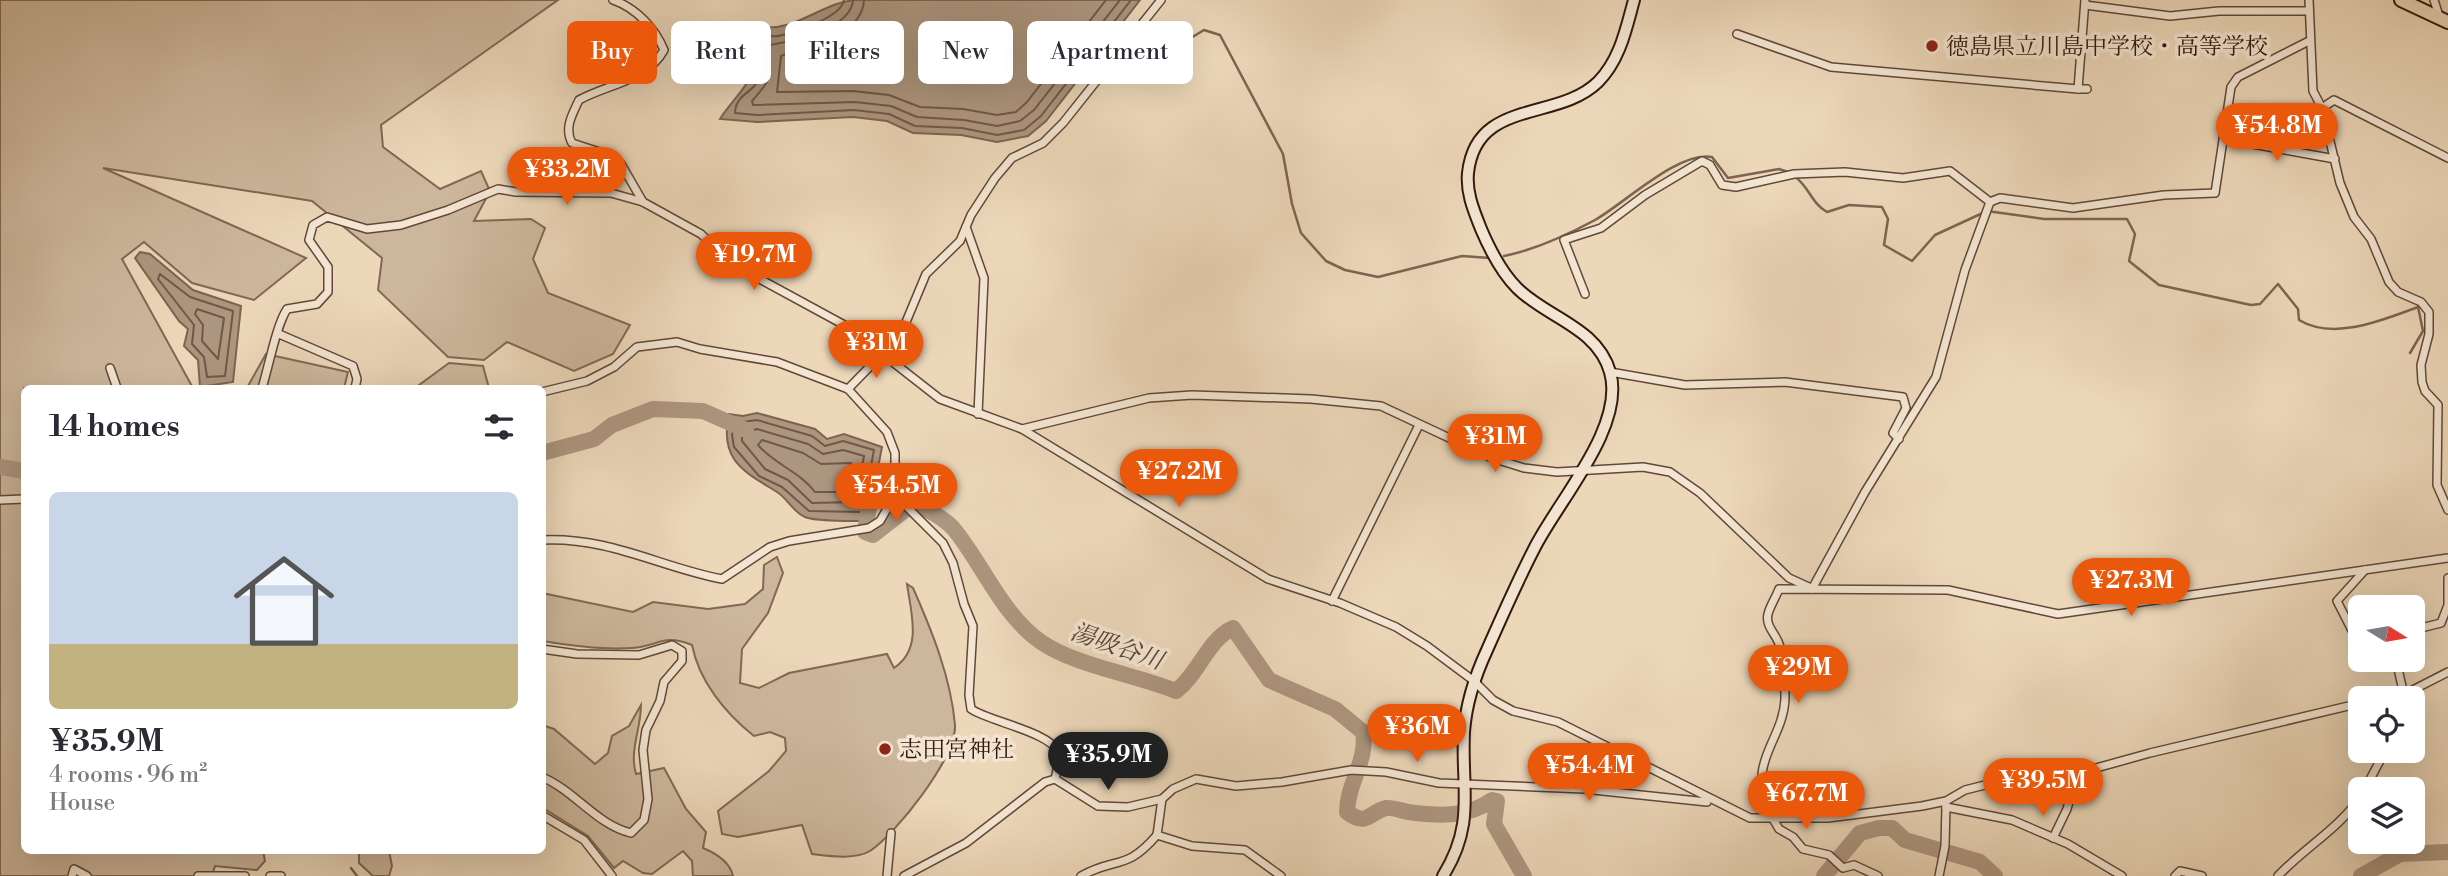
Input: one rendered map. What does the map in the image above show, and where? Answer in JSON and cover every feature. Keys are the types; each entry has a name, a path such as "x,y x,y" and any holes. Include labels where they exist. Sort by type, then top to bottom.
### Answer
{"main road":[{"path":"1443,876 1457,849 1465,823 1467,784 1464,728 1474,681 1534,548 1582,470 1609,411 1612,390 1610,372 1601,353 1585,335 1528,298 1506,275 1472,207 1467,177 1475,148 1493,126 1518,114 1576,98 1599,80 1620,48 1634,0"},
{"path":"2401,0 2444,20"}],"street":[{"path":"613,0 632,3 657,34 664,50 658,62 642,73 579,100 571,116 567,134 572,143 609,155 621,164 643,202"},
{"path":"848,389 887,355 926,274 960,241 979,201 1012,158 1043,143 1063,123 1161,0"},
{"path":"2309,0 2313,91 2322,108 2340,183 2354,217 2371,239 2389,282 2398,292 2421,302 2428,312 2429,334 2421,365 2422,382 2425,391 2438,405 2437,485 2448,510"},
{"path":"2434,0 2444,20"},
{"path":"2078,89 2085,3 2170,16 2219,11 2308,11"},
{"path":"1737,34 1831,66 2087,89"},
{"path":"1812,589 1866,492 1936,377 1965,270 1989,207 2000,198 2073,208 2164,195 2215,193 2231,87 2238,76 2309,41"},
{"path":"2322,108 2334,100 2448,158"},
{"path":"2224,139 2335,159"},
{"path":"1585,294 1564,240 1601,228 1645,195 1702,161 1710,165 1722,185 1736,187 1791,175 1845,172 1903,178 1950,171 1989,207"},
{"path":"263,385 279,334 279,320 287,309 317,304 328,292 328,267 309,240 313,225 327,218 367,229 401,225 448,210 498,189 516,192 611,192 643,202 701,234 732,264 848,327 940,399 1022,429 1238,562 1279,583 1396,627 1474,681 1493,700 1513,711 1558,722 1713,802 1750,818 1773,819 1828,818 1946,804 2012,820 2053,838 2122,876"},
{"path":"966,226 984,278 978,414"},
{"path":"279,334 353,366 357,379 356,385"},
{"path":"546,391 587,381 614,367 636,347 677,342 700,349 777,362 848,389 887,432 895,453 895,495 880,521 869,527 789,541 770,548 722,579 627,550 566,539 546,540"},
{"path":"110,368 116,385"},
{"path":"1610,372 1685,385 1785,382 1903,397 1906,408 1893,433 1899,439"},
{"path":"1022,429 1149,398 1192,395 1311,398 1381,407 1492,458 1524,468 1557,472 1626,467 1670,472 1700,494 1789,578 1812,589"},
{"path":"1332,601 1419,425"},
{"path":"895,495 943,543 953,563 964,604 974,626 969,695 971,709 979,715 1016,725 1056,747 1059,755 1055,779"},
{"path":"0,500 21,499"},
{"path":"1805,818 1794,810 1770,807 1761,792 1762,761 1777,730 1785,701 1780,645 1768,624 1768,615 1779,589 1958,591 2058,614 2448,558"},
{"path":"2348,623 2337,601 2365,570"},
{"path":"2426,628 2445,624 2448,578"},
{"path":"546,650 577,654 639,655 672,645 682,651 682,661 663,682 660,701 646,730 643,750 648,799 639,827 631,833 616,830 556,783 546,779"},
{"path":"2421,686 2448,672"},
{"path":"1946,804 1965,790 1989,784 2046,782 2150,752 2348,706"},
{"path":"904,876 966,843 1045,782 1055,779 1098,806 1128,807 1162,799 1173,789 1196,779 1236,786 1282,782 1351,770 1467,784 1617,791 1713,802"},
{"path":"2053,838 2067,809 2077,774"},
{"path":"1081,876 1096,868 1125,863 1139,855 1157,835 1162,799"},
{"path":"1939,876 1945,846 1946,804"},
{"path":"2278,876 2297,855 2336,824 2348,811"},
{"path":"546,817 584,840 612,876"},
{"path":"1773,819 1779,829 1793,837 1803,849 1829,855 1840,867"},
{"path":"887,876 891,833"},
{"path":"1157,835 1170,842 1192,846 1228,846 1245,850 1281,876"},
{"path":"1840,867 1854,865 1878,876"},
{"path":"1836,876 1840,867"},
{"path":"72,876 74,869 87,876"},
{"path":"2175,876 2180,871 2202,876"},
{"path":"198,876 245,876"},
{"path":"270,876 281,876"}],"shaded area":[{"path":"0,0 558,0 381,125 383,147 440,189 481,171 490,191 474,221 531,219 545,228 533,259 548,293 630,325 613,354 574,371 507,342 484,360 448,357 378,290 382,258 312,201 103,168 306,258 254,300 192,283 144,242 122,259 191,385 21,385 21,854 264,854 265,861 257,870 215,866 212,876 0,876"},
{"path":"266,354 348,372 345,385 249,385"},
{"path":"449,363 483,366 488,385 419,385"},
{"path":"777,557 783,573 768,613 742,649 740,683 759,688 789,673 887,654 894,668 909,651 912,641 907,584 913,588 934,638 953,707 953,739 923,794 895,829 864,854 842,857 812,854 802,825 738,837 722,834 718,811 769,771 786,751 785,738 770,732 754,736 723,707 707,684 692,645 667,640 641,647 610,648 546,641 546,594 633,612 653,602 708,609 745,604 763,589 764,565"},
{"path":"641,705 634,757 636,774 664,768 686,809 706,832 703,848 725,862 733,876 693,876 692,861 683,851 652,874 643,873 623,861 614,868 588,836 546,810 546,726 554,729 595,764 608,753 612,736 629,726"},
{"path":"359,854 390,854 392,866 389,876 373,876 359,863"}],"water":[{"path":"1140,0 1124,21 1027,21 1027,84 1075,84 1046,121 1028,136 997,142 961,135 913,133 887,121 853,117 757,122 720,119 746,84 771,84 771,27 785,25 785,84 904,84 904,21 797,21 843,2"},
{"path":"140,252 150,254 193,290 241,306 233,382 200,385 198,360 184,346 188,329 179,321 135,258"},
{"path":"757,413 815,429 827,439 844,434 882,447 868,520 836,521 805,517 781,495 744,470 736,462 727,443 729,414 743,416"}],"waterway":[{"path":"1193,37 1204,30 1220,35 1283,154 1292,204 1301,233 1326,261 1345,270 1378,277 1462,256 1490,258"},
{"path":"1504,256 1539,246 1584,226 1668,170 1698,157 1712,157 1728,178 1779,169 1788,172"},
{"path":"1794,176 1827,212 1849,205 1882,207 1888,219 1884,245 1912,261 1935,235 1987,211 2044,219 2127,219 2135,234 2129,261 2159,285 2251,305 2260,304 2278,284 2298,309 2299,320 2327,329 2358,326 2418,307 2423,331 2410,353"},
{"name":"湯吸谷川","path":"546,452 594,439 612,425 653,409 703,411 746,430"},
{"name":"湯吸谷川","path":"0,467 21,470"},
{"name":"湯吸谷川","path":"904,495 942,518 953,528 1003,603 1027,631 1055,650 1088,664 1176,691 1191,676 1216,641 1233,628 1269,680 1335,709 1363,732 1363,753 1350,791 1347,812 1363,819 1388,808 1441,815 1462,813 1492,800 1497,801 1494,824 1524,876"},
{"path":"870,501 865,532 873,535 914,503"},
{"name":"湯吸谷川","path":"1824,876 1860,833 1879,828 1892,828 1905,840 1980,862 1995,876"},
{"name":"湯吸谷川","path":"2361,876 2400,854 2448,852"},
{"path":"351,868 357,876"}],"place":[{"name":"徳島県立川島中学校・高等学校","path":"1932,46"},
{"name":"志田宮神社","path":"885,749"}]}
